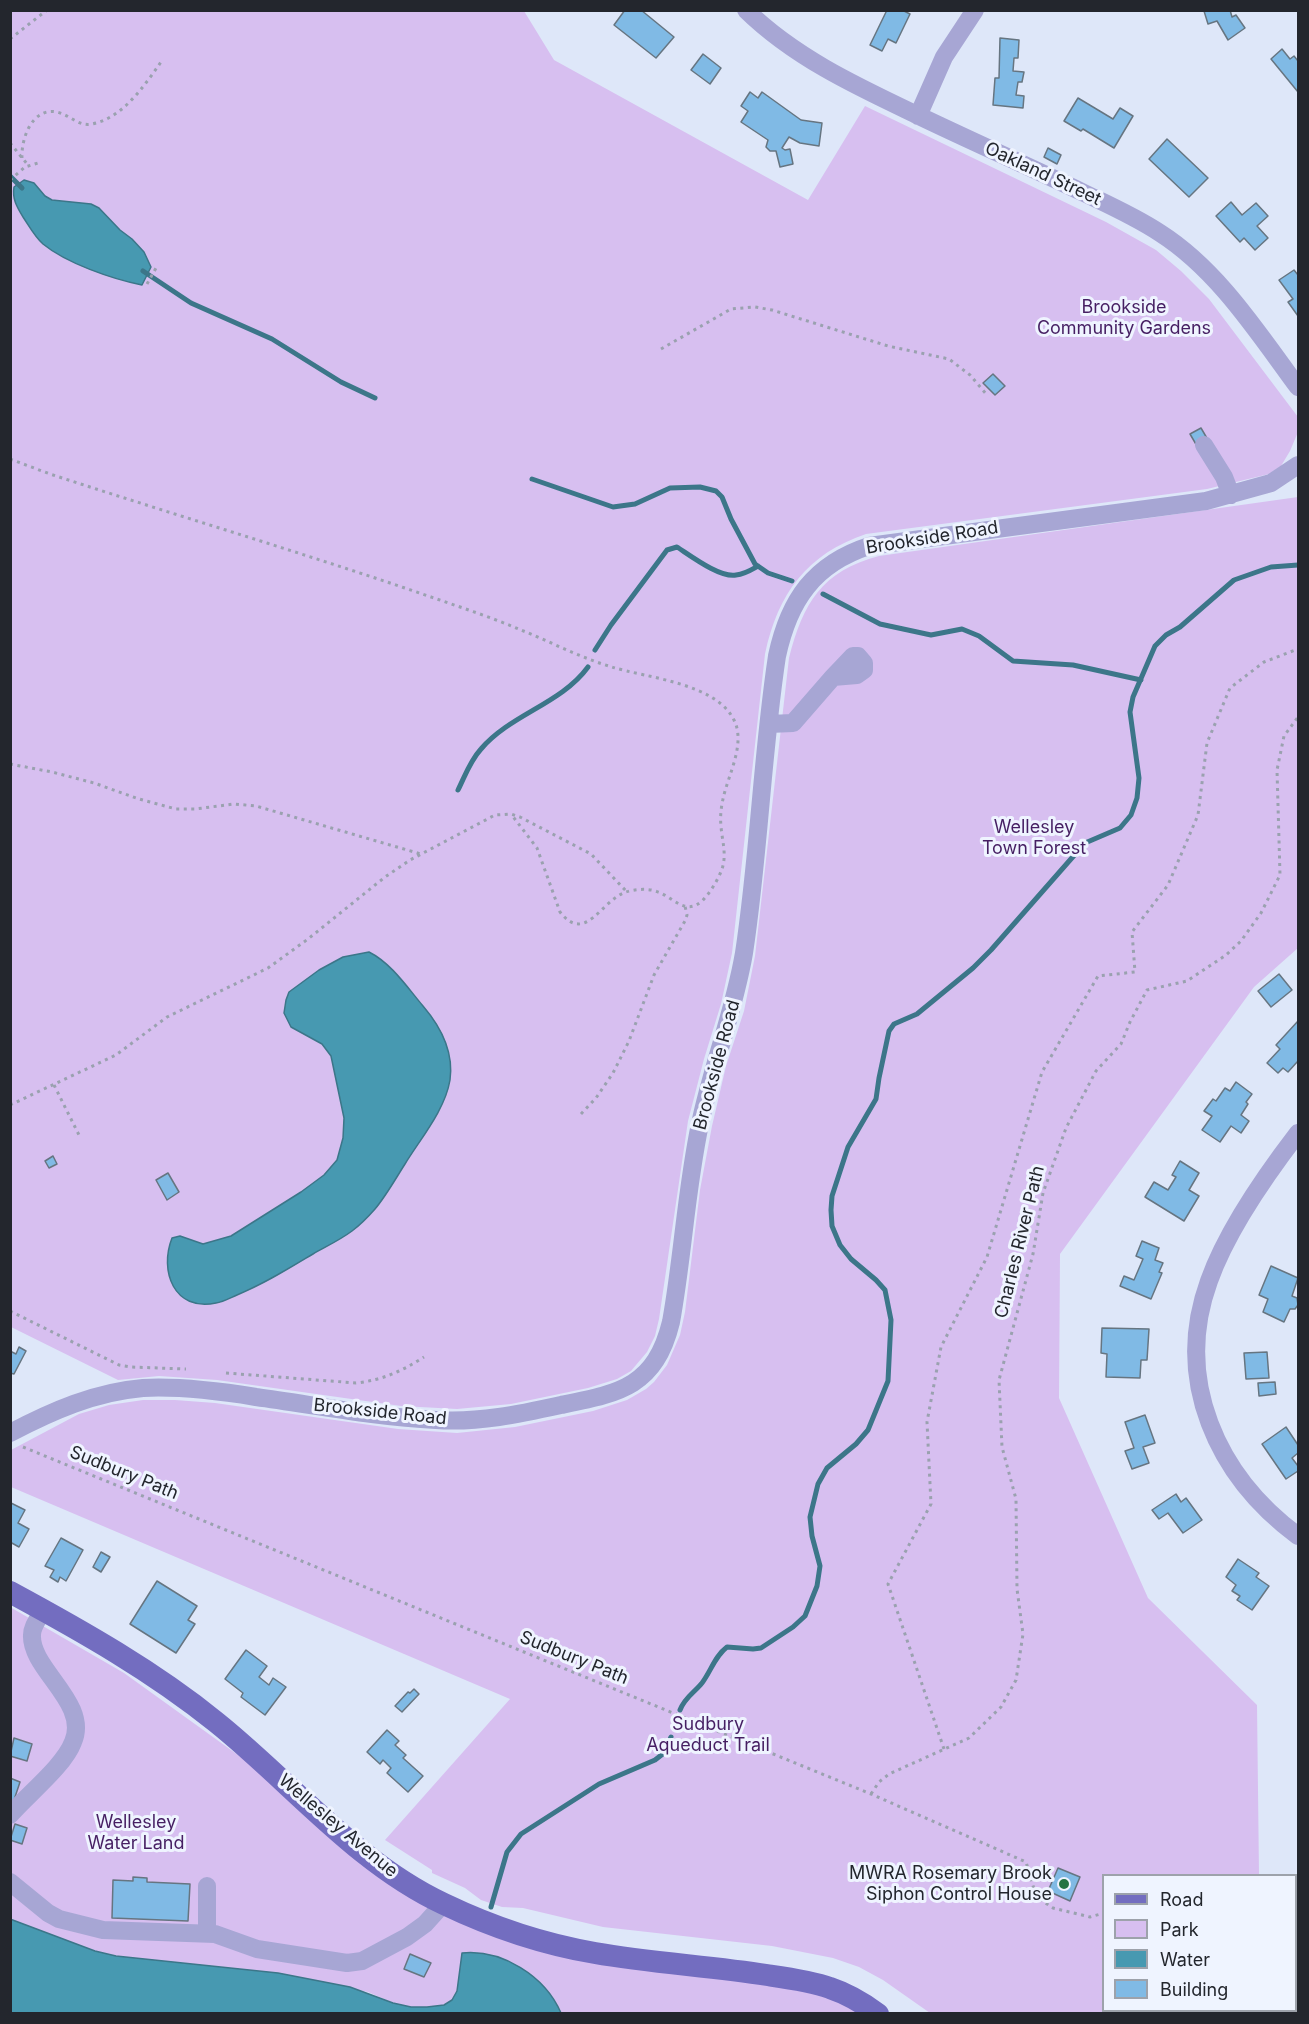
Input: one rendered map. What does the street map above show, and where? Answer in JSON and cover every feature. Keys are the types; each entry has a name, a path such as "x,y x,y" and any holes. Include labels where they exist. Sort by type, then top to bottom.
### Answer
{"main road":[{"name":"Wellesley Avenue","path":"10,1592 131,1661 185,1698 216,1722 370,1857 408,1884 443,1904 518,1935 594,1953 759,1974 818,1984 847,1995 878,2013"}],"street":[{"name":"Oakland Street","path":"746,10 778,38 842,78 1121,211 1160,233 1196,261 1218,285 1299,387"},
{"path":"918,116 944,57 975,10"},
{"path":"1204,445 1224,477 1231,495"},
{"name":"Brookside Road","path":"1271,483 1299,465"},
{"name":"Brookside Road","path":"16,1439 44,1415 107,1394 142,1388 216,1391 399,1417 457,1421 513,1415 601,1397 631,1385 645,1374 657,1359 671,1322 700,1124 741,970 777,656 791,611 802,592 817,575 847,554 869,546 1195,503 1271,483 1299,480"},
{"path":"769,724 789,725 796,721 833,677"},
{"path":"1299,1133 1248,1205 1209,1279 1198,1321 1197,1349 1199,1378 1205,1409 1222,1452 1249,1492 1270,1513 1299,1536"},
{"path":"10,1815 64,1758 76,1734 76,1726 69,1705 33,1644 33,1628 43,1610"},
{"path":"10,1882 39,1907 59,1919 113,1931 207,1933 223,1936 257,1949 355,1963 417,1931 443,1904"},
{"path":"207,1886 207,1933"}],"path":[{"path":"10,39 47,10"},
{"path":"22,158 25,135 30,125 38,118 57,112 82,124 90,124 107,118 118,111 141,89 160,62"},
{"path":"10,143 28,165"},
{"path":"10,180 28,165 42,162"},
{"path":"147,284 156,268"},
{"path":"661,349 730,309 755,307 772,310 888,346 949,360 970,375 987,395"},
{"path":"10,459 50,474 435,598 523,630 611,667 702,693 719,702 733,718 738,733 736,749 721,809 720,826 724,858 722,869 711,890 701,902 685,906 657,891 627,892 615,898 584,924 571,923 558,908 537,848 511,814"},
{"path":"944,1749 888,1584 931,1504 927,1422 941,1347 987,1257 1042,1072 1098,976 1135,972 1132,932 1168,885 1198,815 1207,743 1230,688 1264,662 1299,649"},
{"name":"Charles River Path","path":"871,1794 879,1782 889,1774 969,1738 1001,1707 1016,1680 1023,1634 1017,1589 1016,1499 1002,1447 999,1380 1033,1254 1043,1193 1066,1128 1096,1071 1121,1044 1147,990 1186,981 1227,955 1241,941 1261,913 1280,875 1277,770 1284,736 1299,717"},
{"path":"10,764 94,783 176,809 234,804 256,806 421,854"},
{"path":"10,1105 116,1055 167,1017 268,968 385,878 421,854 488,818 511,814 539,825 591,854 627,892"},
{"path":"581,1114 603,1088 624,1053 654,975 685,921 687,915 685,906"},
{"path":"54,1085 79,1135"},
{"path":"10,1311 119,1365 190,1369"},
{"path":"224,1373 356,1383 388,1377 424,1357"},
{"name":"Sudbury Path","path":"16,1439 871,1794 1026,1862 1034,1889 1041,1900 1053,1908 1090,1917 1102,1914"}],"green space":[{"name":"Brookside Community Gardens","path":"10,11 524,11 554,60 808,200 865,106 1106,222 1156,250 1209,299 1298,417 1298,432 1290,451 1281,466 1269,474 1207,489 866,534 845,542 827,553 798,579 787,594 778,612 765,654 732,953 721,1004 688,1121 659,1319 655,1336 647,1352 631,1371 617,1379 588,1388 511,1404 457,1409 401,1406 217,1380 159,1376 118,1380 11,1327"},
{"name":"Wellesley Town Forest","path":"1298,497 1298,948 1254,987 1060,1254 1059,1398 1148,1598 1257,1705 1259,1874 1102,1874 1102,2012 1297,2012 1297,1946 1298,2013 930,2013 883,1980 859,1967 833,1958 772,1946 603,1927 523,1908 502,1907 481,1900 465,1888 432,1873 432,1870 385,1840 510,1699 11,1487 11,1450 79,1414 109,1405 143,1400 215,1403 398,1429 457,1433 515,1427 593,1411 627,1400 654,1382 667,1365 680,1335 685,1312 700,1190 712,1126 726,1066 744,1011 755,956 789,658 801,621 818,592 829,580 843,571 859,562 879,556"},
{"name":"Wellesley Water Land","path":"10,1607 124,1673 238,1755 485,1925 769,1974 883,2013 561,2013 546,1988 536,1979 514,1965 474,1952 459,1979 457,1991 452,2000 444,2005 411,2007 393,2003 368,1992 278,1973 116,1956 95,1951 10,1919"}],"water":[{"path":"24,180 34,183 45,196 52,200 91,204 99,208 144,252 151,267 142,285 90,269 64,258 43,244 23,217 14,199 14,187"},
{"path":"369,952 384,962 405,983 441,1031 445,1040 450,1059 450,1080 438,1113 383,1198 370,1215 352,1231 276,1276 226,1300 202,1304 190,1301 180,1295 169,1275 167,1263 172,1238 180,1236 203,1244 231,1236 301,1192 324,1175 337,1160 343,1138 344,1118 331,1056 322,1044 291,1027 284,1013 286,1000 289,992 319,970 343,957"},
{"path":"10,1919 95,1951 116,1956 278,1973 350,1987 393,2003 411,2007 444,2005 452,2000 457,1991 462,1953 492,1955 507,1960 533,1977 544,1987 561,2013 11,2013"}],"building":[{"path":"625,10 641,10 674,37 656,58 614,25"},
{"path":"887,10 902,10 910,14 896,43 888,39 882,51 870,45"},
{"path":"1230,10 1232,17 1236,15 1245,28 1228,40 1217,21 1208,24 1204,11"},
{"path":"1000,38 1019,40 1018,58 1014,58 1013,71 1024,72 1022,82 1018,82 1016,95 1024,96 1023,108 993,105 995,78 999,78"},
{"path":"1282,49 1290,59 1294,56 1298,61 1298,92 1271,59"},
{"path":"703,54 721,68 710,84 691,70"},
{"path":"750,92 758,98 762,92 801,120 822,123 819,146 800,143 789,137 782,148 790,149 793,164 780,167 776,151 770,151 766,147 768,140 741,122 748,111 741,106"},
{"path":"1078,98 1113,119 1120,108 1133,116 1114,148 1083,129 1081,131 1064,121"},
{"path":"1167,139 1208,178 1189,197 1149,159"},
{"path":"1048,148 1061,155 1057,164 1044,157"},
{"path":"1231,202 1242,215 1256,203 1268,216 1257,226 1268,238 1255,250 1244,238 1240,242 1216,216"},
{"path":"1294,270 1298,275 1298,316 1288,302 1293,299 1279,280"},
{"path":"993,374 1005,386 995,395 983,383"},
{"path":"1201,428 1208,440 1197,446 1190,434"},
{"path":"1279,974 1292,990 1271,1007 1258,991"},
{"path":"1298,1021 1298,1061 1288,1072 1283,1068 1278,1073 1267,1063 1280,1049 1276,1045"},
{"path":"1236,1082 1252,1094 1241,1115 1249,1121 1241,1133 1231,1126 1220,1142 1202,1130 1212,1116 1204,1111 1213,1099 1216,1101 1225,1088 1230,1091"},
{"path":"53,1156 57,1164 49,1168 45,1161"},
{"path":"1180,1161 1199,1173 1189,1190 1199,1196 1184,1221 1145,1197 1154,1182 1168,1190 1176,1177 1172,1175"},
{"path":"168,1173 179,1192 167,1200 156,1180"},
{"path":"1142,1241 1159,1248 1155,1260 1163,1263 1159,1272 1162,1273 1151,1299 1120,1286 1124,1276 1134,1280 1143,1259 1136,1256"},
{"path":"1271,1266 1298,1278 1292,1296 1297,1298 1298,1305 1295,1309 1290,1309 1284,1322 1263,1312 1268,1299 1259,1295"},
{"path":"1102,1328 1149,1329 1147,1360 1141,1360 1140,1378 1106,1377 1107,1354 1101,1353"},
{"path":"19,1347 26,1351 14,1374 10,1373 10,1351 16,1354"},
{"path":"1267,1352 1269,1378 1246,1379 1244,1353"},
{"path":"1275,1382 1276,1394 1259,1396 1258,1383"},
{"path":"1145,1415 1155,1443 1143,1447 1149,1463 1132,1469 1125,1451 1134,1448 1125,1422"},
{"path":"1286,1427 1298,1445 1298,1453 1292,1458 1298,1466 1298,1471 1286,1479 1262,1444"},
{"path":"1176,1494 1181,1502 1186,1498 1202,1520 1183,1533 1168,1513 1159,1519 1152,1510"},
{"path":"11,1503 25,1510 18,1523 29,1529 19,1547 10,1542"},
{"path":"61,1538 83,1550 66,1581 60,1577 58,1582 50,1577 54,1570 45,1566"},
{"path":"101,1552 110,1557 101,1572 93,1567"},
{"path":"1238,1559 1259,1573 1256,1577 1269,1586 1252,1610 1237,1600 1240,1596 1232,1591 1236,1585 1226,1577"},
{"path":"157,1581 197,1606 188,1620 195,1624 176,1653 130,1624"},
{"path":"246,1650 267,1666 259,1677 269,1685 273,1678 286,1687 265,1715 241,1697 243,1693 225,1679"},
{"path":"414,1689 419,1694 402,1712 395,1706"},
{"path":"387,1730 399,1741 395,1745 406,1755 403,1758 423,1776 408,1792 387,1773 391,1768 383,1760 380,1764 367,1752"},
{"path":"14,1738 32,1744 27,1761 10,1756"},
{"path":"10,1778 20,1782 13,1803 10,1803"},
{"path":"15,1824 27,1828 22,1844 10,1840"},
{"name":"MWRA Rosemary Brook Siphon Control House","path":"1058,1868 1080,1877 1070,1901 1048,1891"},
{"path":"133,1877 147,1878 147,1882 190,1884 188,1921 112,1918 113,1880 133,1881"},
{"path":"410,1954 431,1963 424,1977 404,1969"}],"waterway":[{"path":"10,176 22,188"},
{"path":"143,271 191,303 272,339 341,382 375,398"},
{"path":"532,479 613,507 635,504 670,488 700,487 716,491 722,497 755,564 768,573 792,581"},
{"path":"595,650 667,550 677,547 706,566 729,575 742,574 758,566"},
{"path":"680,1710 727,1647 761,1648 793,1627 805,1616 817,1586 820,1566 812,1536 810,1517 818,1484 827,1468 856,1444 868,1430 888,1381 891,1320 885,1290 851,1259 840,1245 832,1226 831,1210 832,1196 848,1147 876,1099 889,1031 894,1024 917,1014 973,968 1085,843 1120,828 1131,815 1137,798 1139,778 1130,712 1133,697 1155,646 1234,580 1271,567 1298,565"},
{"path":"823,594 880,624 931,635 962,629 979,636 1013,661 1073,665 1141,680"},
{"path":"458,790 474,758 493,737 564,690 588,667"},
{"path":"491,1907 507,1852 521,1834 599,1784 655,1760 664,1753 671,1737"}],"place":[{"name":"MWRA Rosemary Brook Siphon Control House","path":"1064,1884"}],"park label":[{"name":"Sudbury Aqueduct Trail","path":"708,1735"}]}
